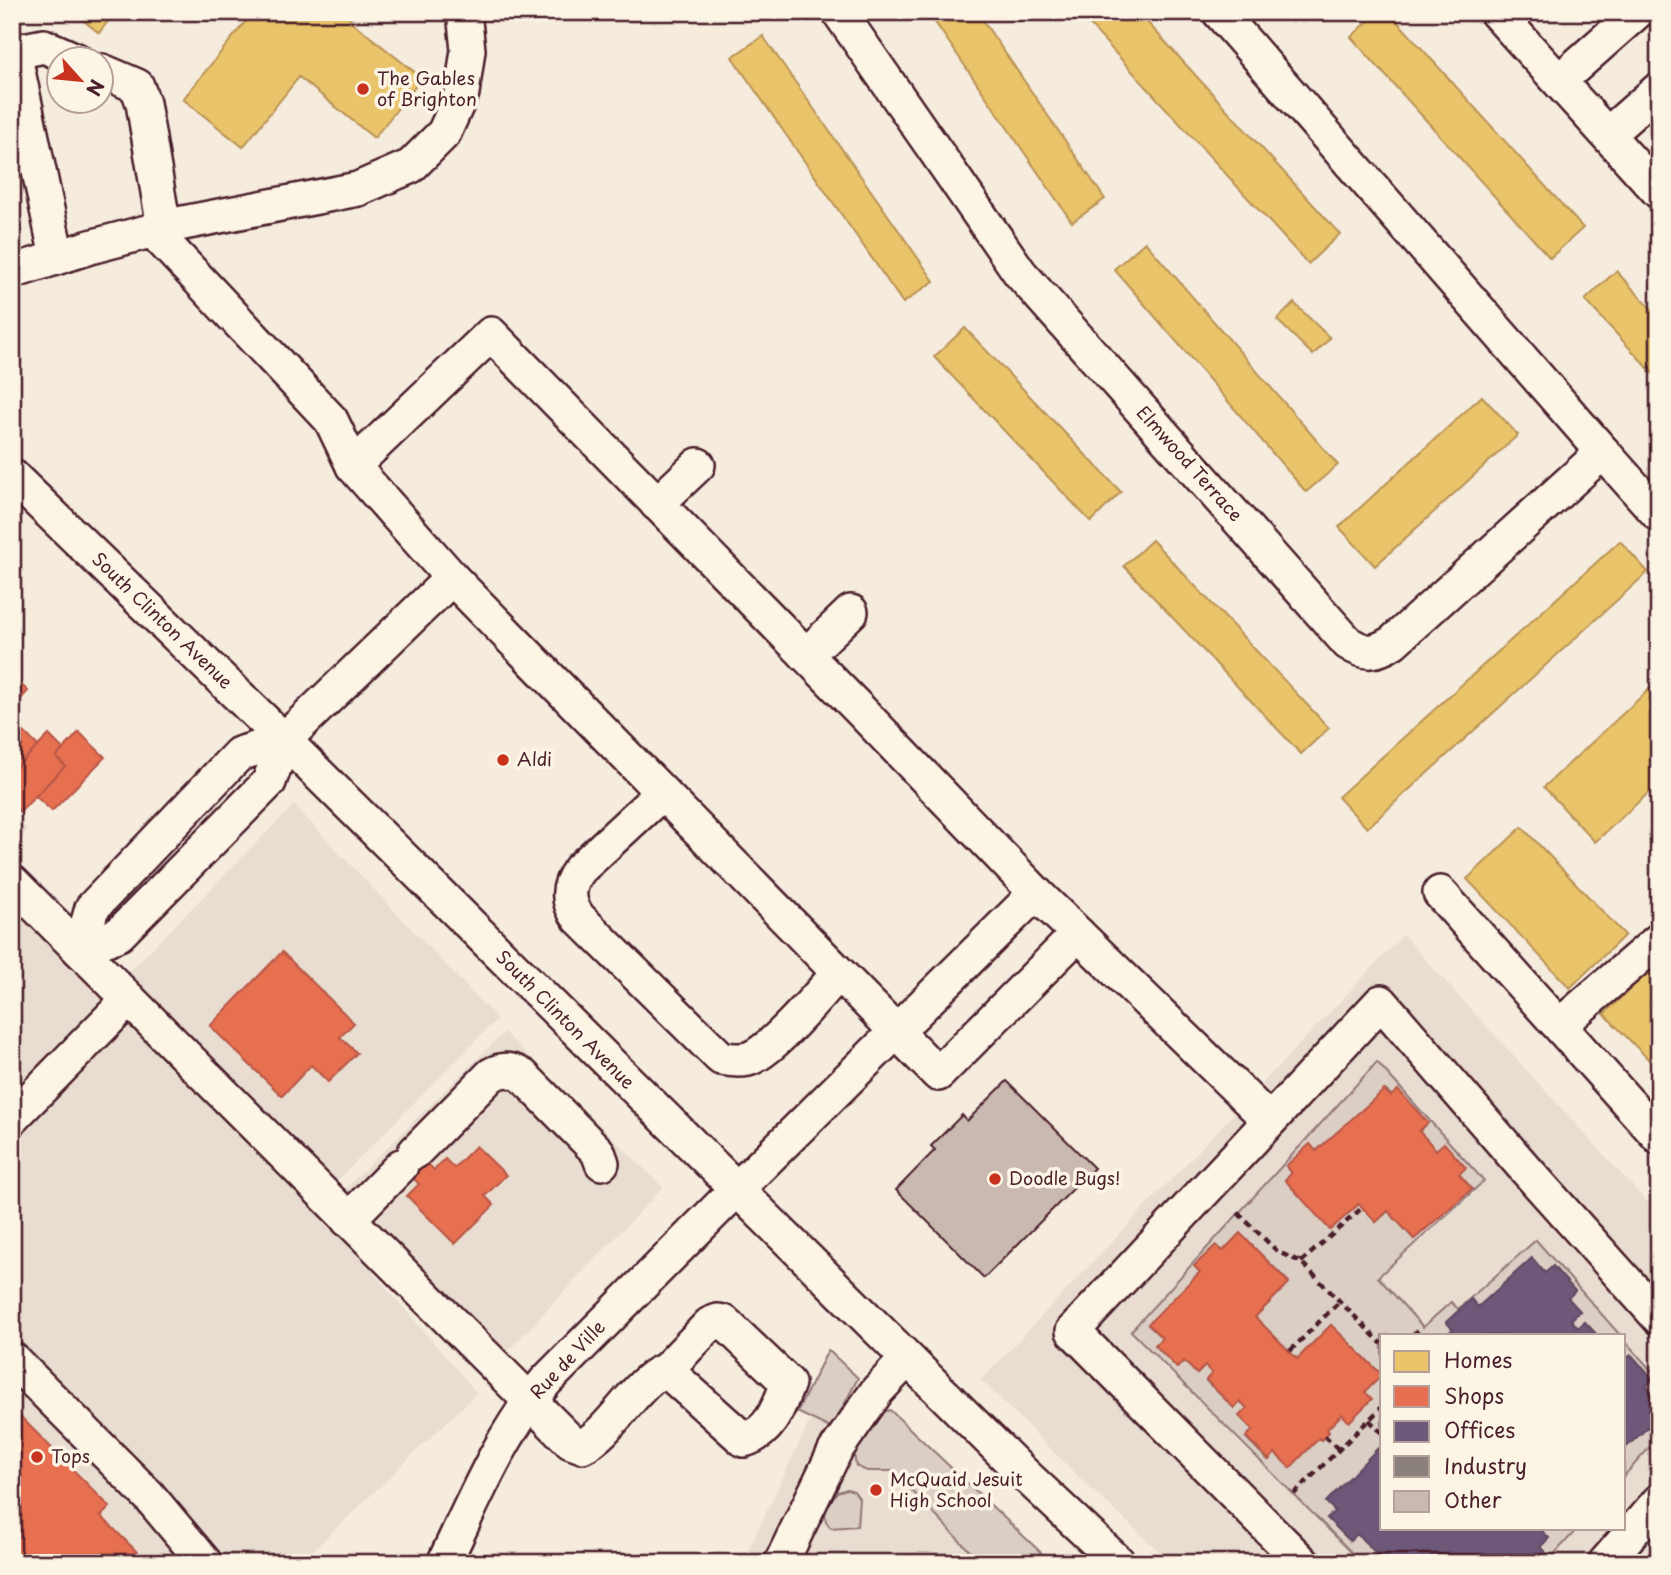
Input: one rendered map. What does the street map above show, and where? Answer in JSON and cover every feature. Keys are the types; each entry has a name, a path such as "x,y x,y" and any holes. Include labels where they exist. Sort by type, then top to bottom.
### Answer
{"street":[{"path":"12,272 159,230 358,189 411,166 444,133 463,93 468,50 464,12"},
{"name":"Elmwood Terrace","path":"839,12 1020,273 1348,643 1358,650 1368,653 1379,651 1393,642 1603,452"},
{"path":"1219,12 1659,515"},
{"path":"1559,80 1637,12"},
{"path":"1511,17 1559,80 1659,192"},
{"path":"46,47 14,52 57,257"},
{"path":"116,77 137,86 143,103 159,230 331,420 353,466 452,578 938,1074 1078,934"},
{"path":"1608,134 1659,89"},
{"path":"353,466 491,334 1036,893 1269,1120"},
{"path":"657,504 698,465"},
{"name":"South Clinton Avenue","path":"12,476 284,740 1021,1471 1119,1563"},
{"path":"80,950 119,934 269,782 284,740 452,578"},
{"path":"806,655 851,612"},
{"path":"662,793 580,869 572,880 569,893 571,908 579,918 721,1058 735,1061 750,1058 768,1047 838,974"},
{"path":"12,882 528,1402 571,1442 582,1446 593,1441 638,1391 666,1370"},
{"name":"Rue de Ville","path":"444,1563 494,1460 528,1402 565,1359 1036,893"},
{"path":"1440,893 1659,1138"},
{"path":"1560,1025 1659,940"},
{"path":"12,1118 129,999"},
{"path":"1303,1563 1073,1331 1381,1002 1539,1185 1659,1318"},
{"path":"348,1220 491,1075 500,1070 512,1070 523,1076 589,1143 602,1163"},
{"path":"12,1359 149,1496 205,1563"},
{"path":"781,1563 835,1451 877,1391 907,1359"},
{"path":"1605,1563 1656,1509"}],"path":[{"path":"1301,1262 1363,1208"},
{"path":"1238,1213 1278,1252 1301,1262 1380,1342"},
{"path":"1290,1351 1340,1301"},
{"path":"1414,1334 1422,1327"},
{"path":"1294,1494 1380,1409"},
{"path":"1369,1420 1380,1431"},
{"path":"1325,1436 1339,1450"}],"shaded area":[{"path":"294,805 497,1019 314,1204 477,1393 300,1563 12,1563 12,863 129,972"},
{"path":"12,814 27,829 12,858"},
{"path":"1403,935 1659,1215 1659,1563 1172,1563 1088,1486 981,1380"},
{"path":"504,1032 663,1187 506,1353 344,1190"},
{"path":"1377,1062 1484,1181 1378,1277 1423,1327 1451,1302 1458,1309 1536,1240 1619,1334 1596,1334 1585,1322 1578,1328 1571,1320 1580,1311 1568,1298 1575,1291 1553,1267 1545,1273 1532,1258 1478,1307 1471,1300 1447,1323 1453,1329 1447,1334 1380,1334 1380,1373 1331,1325 1297,1359 1255,1317 1289,1282 1240,1234 1223,1251 1216,1245 1194,1266 1200,1272 1148,1325 1162,1338 1155,1346 1177,1367 1184,1361 1197,1374 1205,1366 1212,1373 1206,1381 1234,1408 1240,1401 1247,1408 1240,1416 1253,1430 1246,1438 1268,1460 1275,1453 1290,1467 1319,1438 1321,1440 1329,1432 1327,1429 1342,1414 1349,1421 1365,1392 1380,1377 1380,1451 1378,1449 1326,1502 1335,1511 1327,1518 1350,1540 1357,1534 1377,1554 1370,1563 1362,1563 1131,1331","holes":["1385,1090 1428,1123 1419,1132 1436,1150 1444,1144 1465,1167 1459,1174 1472,1189 1414,1239 1388,1211 1376,1222 1359,1204 1285,1180 1292,1173 1286,1166 1310,1145 1316,1151"]},
{"path":"1626,1342 1659,1379 1659,1400 1646,1386 1653,1379 1632,1355 1626,1359"},
{"path":"828,1350 858,1378 830,1428 797,1412"},
{"name":"McQuaid Jesuit High School","path":"839,1360 890,1410 1052,1563 742,1563"},
{"path":"890,1410 1052,1563 981,1563 893,1471 867,1471 856,1466 853,1449 879,1413"},
{"path":"1659,1417 1659,1437 1626,1474 1626,1447"},
{"path":"847,1489 854,1491 859,1498 857,1526 831,1528 825,1519 826,1510 837,1492"},
{"path":"1541,1530 1576,1530 1546,1563 1538,1563 1547,1554 1540,1547 1549,1538"}],"building: Homes":[{"path":"73,12 115,12 99,33"},
{"name":"The Gables of Brighton","path":"235,12 355,12 349,20 422,78 374,138 299,77 243,147 183,99 246,21"},
{"path":"928,12 977,12 1105,199 1072,222"},
{"path":"1078,12 1138,12 1340,234 1308,264"},
{"path":"1378,12 1389,12 1583,228 1550,258 1351,37"},
{"path":"763,36 934,281 903,303 732,57"},
{"path":"1145,242 1338,465 1306,492 1114,269"},
{"path":"1616,271 1659,317 1659,380 1585,300"},
{"path":"1294,303 1330,338 1313,355 1277,320"},
{"path":"965,328 1121,492 1091,522 934,357"},
{"path":"1482,396 1518,435 1375,566 1339,527"},
{"path":"1152,540 1329,728 1301,754 1124,566"},
{"path":"1620,541 1648,572 1367,828 1338,797"},
{"path":"1659,680 1659,783 1595,842 1544,787"},
{"path":"1522,827 1625,935 1570,988 1467,879"},
{"path":"1659,961 1659,1070 1604,1014"}],"building: Shops":[{"path":"12,676 28,691 12,709"},
{"path":"17,725 38,746 12,772 12,729"},
{"path":"79,732 105,757 52,811 35,796 65,766 56,757"},
{"path":"49,735 63,749 56,757 65,766 20,812 12,804 12,772"},
{"path":"282,952 354,1023 340,1037 357,1053 328,1082 311,1065 282,1096 210,1026"},
{"path":"1384,1090 1391,1096 1398,1090 1428,1123 1419,1131 1436,1150 1444,1143 1466,1168 1459,1174 1472,1189 1414,1239 1388,1211 1376,1222 1359,1204 1330,1230 1285,1180 1292,1173 1286,1166 1310,1144 1316,1151"},
{"path":"407,1143 434,1170 445,1159 454,1168 476,1146 506,1175 485,1196 494,1205 455,1244 407,1196 419,1184 392,1157"},
{"path":"1240,1233 1289,1283 1255,1317 1297,1359 1331,1325 1380,1373 1380,1377 1365,1392 1372,1399 1349,1422 1342,1414 1327,1429 1329,1432 1321,1440 1319,1438 1290,1468 1275,1453 1269,1460 1246,1437 1253,1430 1239,1416 1247,1408 1240,1401 1234,1408 1206,1380 1212,1373 1205,1366 1197,1374 1184,1361 1177,1368 1155,1345 1162,1338 1148,1324 1200,1272 1194,1266 1216,1245 1223,1251"},
{"name":"Tops","path":"12,1408 110,1507 101,1516 139,1554 139,1563 12,1563"}],"building: Offices":[{"path":"1532,1258 1545,1273 1553,1266 1575,1291 1568,1298 1580,1311 1571,1320 1578,1328 1585,1322 1596,1334 1447,1334 1453,1329 1446,1322 1471,1299 1478,1307"},
{"path":"1631,1355 1653,1379 1646,1386 1659,1400 1659,1417 1626,1447 1626,1359"},
{"path":"1378,1448 1380,1530 1541,1530 1549,1538 1540,1547 1547,1554 1538,1563 1370,1563 1377,1554 1357,1534 1350,1541 1327,1518 1335,1511 1326,1502"}],"building: Industry":[{"path":"1659,111 1659,135 1647,122"}],"building: Other":[{"name":"Doodle Bugs!","path":"1007,1081 1094,1168 984,1278 896,1190 935,1150 931,1146 962,1115 967,1121"}],"place":[{"name":"The Gables of Brighton","path":"363,89"},
{"name":"Aldi","path":"503,760"},
{"name":"Doodle Bugs!","path":"995,1179"},
{"name":"Tops","path":"37,1457"},
{"name":"McQuaid Jesuit High School","path":"876,1490"}]}
